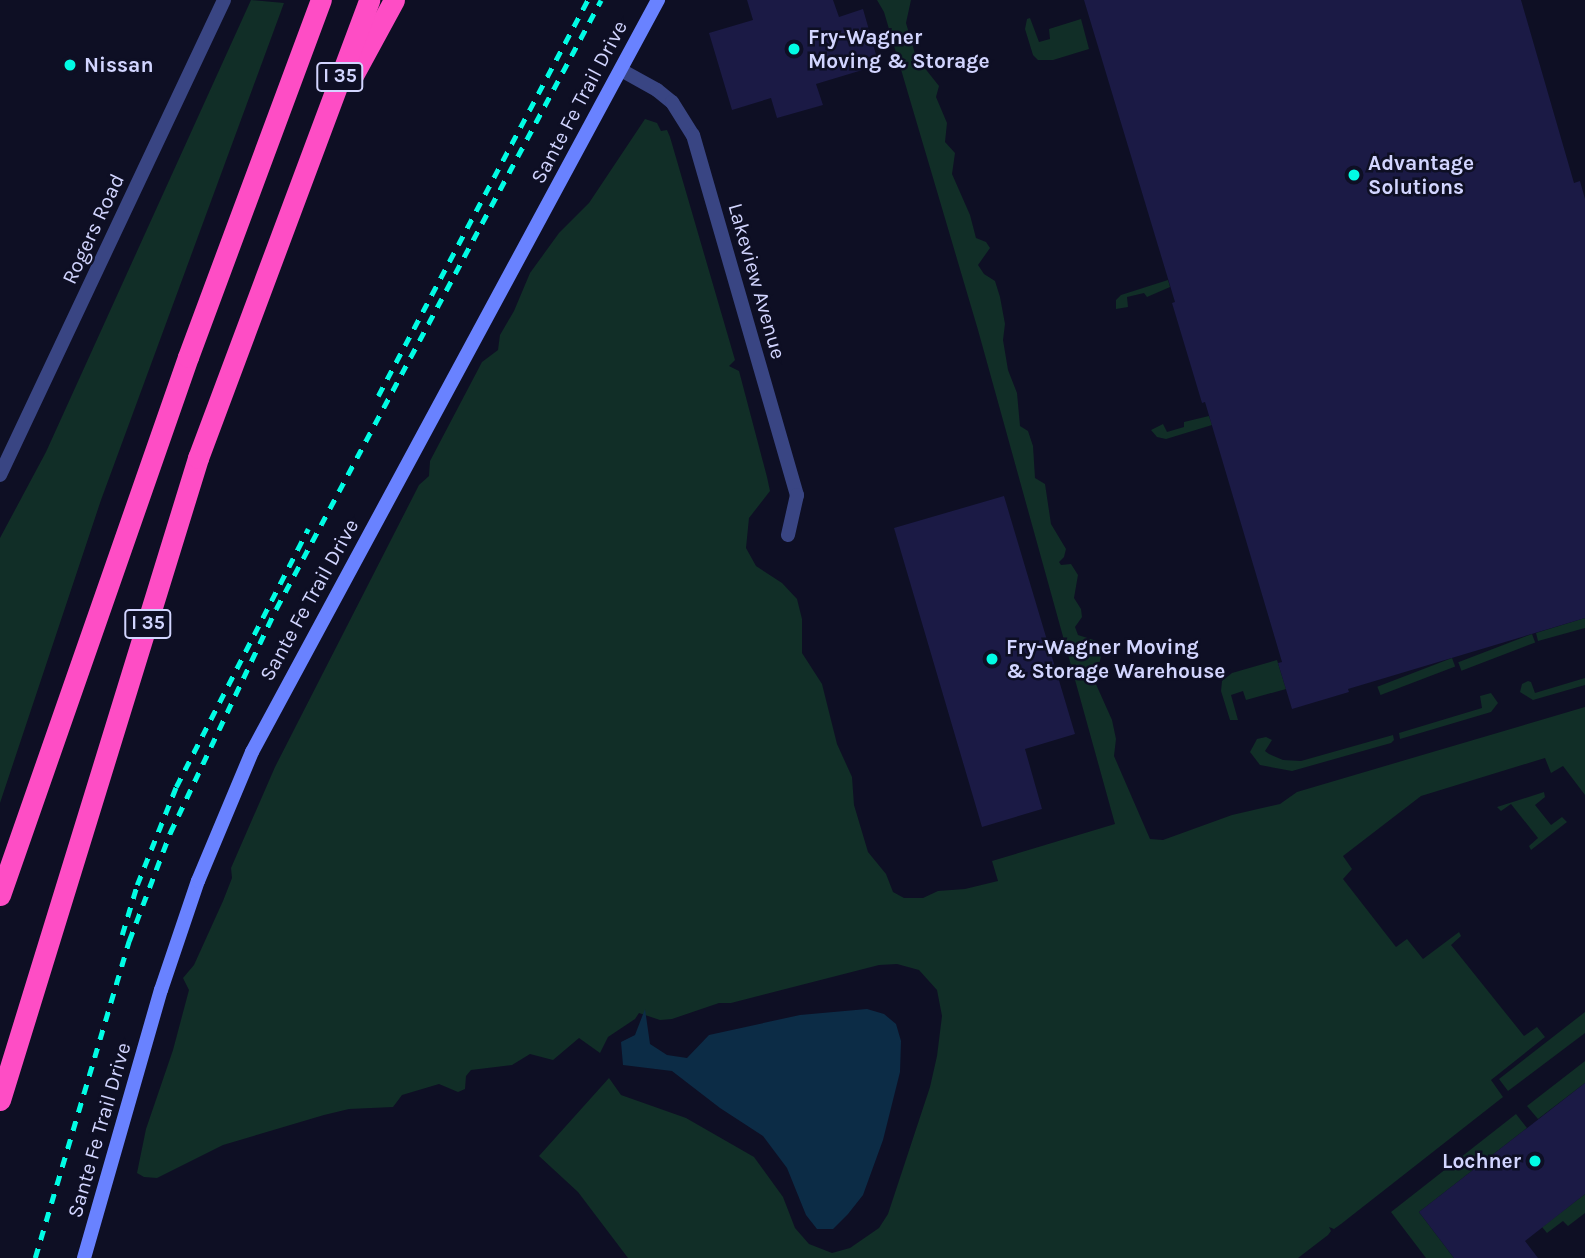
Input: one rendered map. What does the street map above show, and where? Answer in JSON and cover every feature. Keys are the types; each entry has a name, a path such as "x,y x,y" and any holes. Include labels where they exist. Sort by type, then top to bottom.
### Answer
{"highway":[{"name":"I 35","path":"0,895 188,357 321,0"},
{"name":"I 35","path":"0,1100 198,458 369,0"},
{"path":"310,154 394,0"}],"main road":[{"name":"Sante Fe Trail Drive","path":"84,1258 161,990 198,881 252,752 658,0"}],"street":[{"name":"Rogers Road","path":"0,475 224,0"},
{"name":"Lakeview Avenue","path":"621,71 657,90 672,102 693,135 797,495 788,535"}],"green space":[{"path":"251,0 284,3 101,500 0,803 0,538 46,452"},
{"path":"877,0 911,0 906,23 916,57 939,86 936,97 947,123 945,142 955,153 952,174 970,215 976,238 986,242 990,248 978,265 984,274 995,281 1000,297 1005,324 1003,340 1008,370 1017,393 1020,426 1028,431 1033,446 1035,478 1045,484 1051,524 1066,549 1059,562 1061,565 1071,564 1078,575 1074,598 1081,609 1082,617 1075,627 1078,635 1100,642 1102,652 1095,682 1112,720 1116,739 1114,756 1150,839 1163,840 1232,815 1280,804 1297,792 1585,707 1585,795 1563,766 1551,773 1545,758 1421,796 1343,856 1352,869 1343,879 1396,947 1407,939 1423,959 1459,932 1461,936 1451,945 1524,1036 1537,1027 1545,1037 1491,1080 1503,1097 1341,1224 1334,1229 1329,1227 1331,1231 1328,1235 1298,1258 628,1258 578,1192 539,1156 609,1078 621,1095 686,1118 754,1157 783,1197 795,1228 809,1244 832,1253 850,1248 879,1228 888,1214 930,1087 937,1056 942,1016 937,990 919,970 897,964 879,965 731,1003 719,1003 672,1019 660,1020 639,1013 635,1019 608,1037 600,1053 579,1038 553,1060 530,1054 512,1065 471,1070 466,1076 465,1089 458,1092 439,1084 402,1095 393,1107 349,1109 223,1145 157,1178 144,1177 137,1173 146,1129 173,1050 189,990 183,978 194,965 223,901 232,878 231,868 275,767 419,485 429,476 430,461 482,362 498,350 500,335 514,311 530,273 559,233 589,203 645,119 657,123 661,131 667,130 670,137 735,360 729,366 739,371 767,477 770,491 749,518 746,548 756,566 782,583 797,599 802,619 802,653 822,684 837,744 852,777 854,805 868,852 886,874 893,892 904,898 923,898 938,891 965,889 998,881 992,861 1115,824 978,330 884,12"},
{"path":"1030,18 1039,42 1050,39 1049,29 1081,19 1089,49 1053,60 1038,60 1033,55 1025,29 1027,19"},
{"path":"1168,280 1170,287 1147,297 1144,293 1127,297 1128,307 1116,309 1116,300 1121,295"},
{"path":"1209,416 1212,425 1166,439 1157,437 1151,430 1163,424 1167,432 1184,427 1184,422"},
{"path":"1585,618 1585,628 1538,641 1536,633"},
{"path":"1532,634 1535,642 1461,671 1458,662"},
{"path":"1452,658 1455,666 1381,695 1377,687"},
{"path":"1277,660 1286,689 1246,700 1243,691 1231,695 1238,720 1230,720 1221,691 1222,681 1232,673"},
{"path":"1585,678 1585,685 1533,700 1520,692 1522,684 1528,681 1535,693"},
{"path":"1491,693 1498,703 1491,712 1400,739 1399,733 1482,708 1480,696"},
{"path":"1393,735 1394,740 1391,743 1292,771 1260,765 1250,752 1257,739 1266,737 1272,740 1265,751 1269,754 1283,760 1301,761"},
{"path":"1544,792 1545,797 1535,805 1551,825 1562,817 1567,822 1531,850 1529,846 1538,838 1511,804 1501,811 1497,807"},
{"path":"1585,1012 1585,1033 1508,1091 1499,1079"},
{"path":"1585,1061 1585,1083 1538,1119 1527,1106"},
{"path":"1516,1114 1527,1128 1419,1212 1454,1258 1426,1258 1391,1212"},
{"path":"1585,1194 1585,1213 1568,1226 1563,1221 1547,1233 1542,1227"}],"water":[{"path":"645,1009 650,1044 667,1055 687,1058 709,1035 800,1015 867,1009 884,1014 896,1024 901,1041 900,1072 883,1140 863,1195 833,1229 817,1229 806,1215 787,1168 763,1136 720,1108 672,1071 623,1065 621,1042 635,1035"}],"building":[{"name":"Fry-Wagner Moving & Storage","path":"747,0 833,0 839,17 863,9 879,65 816,84 823,105 777,118 771,98 732,110 709,33 753,20"},
{"path":"1084,0 1521,0 1574,183 1580,181 1585,199 1585,618 1348,689 1349,692 1292,709 1278,663 1282,662 1205,402 1202,403 1172,303 1175,302"},
{"name":"Fry-Wagner Moving & Storage Warehouse","path":"1004,496 1075,734 1025,749 1042,809 982,827 894,528"},
{"name":"Lochner","path":"1585,1083 1585,1194 1525,1241 1538,1258 1454,1258 1419,1212"}],"railway":[{"path":"378,396 588,0"},
{"path":"35,1258 129,941 170,833 276,609 601,0"},
{"path":"122,935 137,885 176,787 308,529"}],"place":[{"name":"Fry-Wagner Moving & Storage","path":"794,49"},
{"name":"Nissan","path":"70,65"},
{"name":"Advantage Solutions","path":"1354,175"},
{"name":"Fry-Wagner Moving & Storage Warehouse","path":"992,659"},
{"name":"Lochner","path":"1535,1161"}]}
